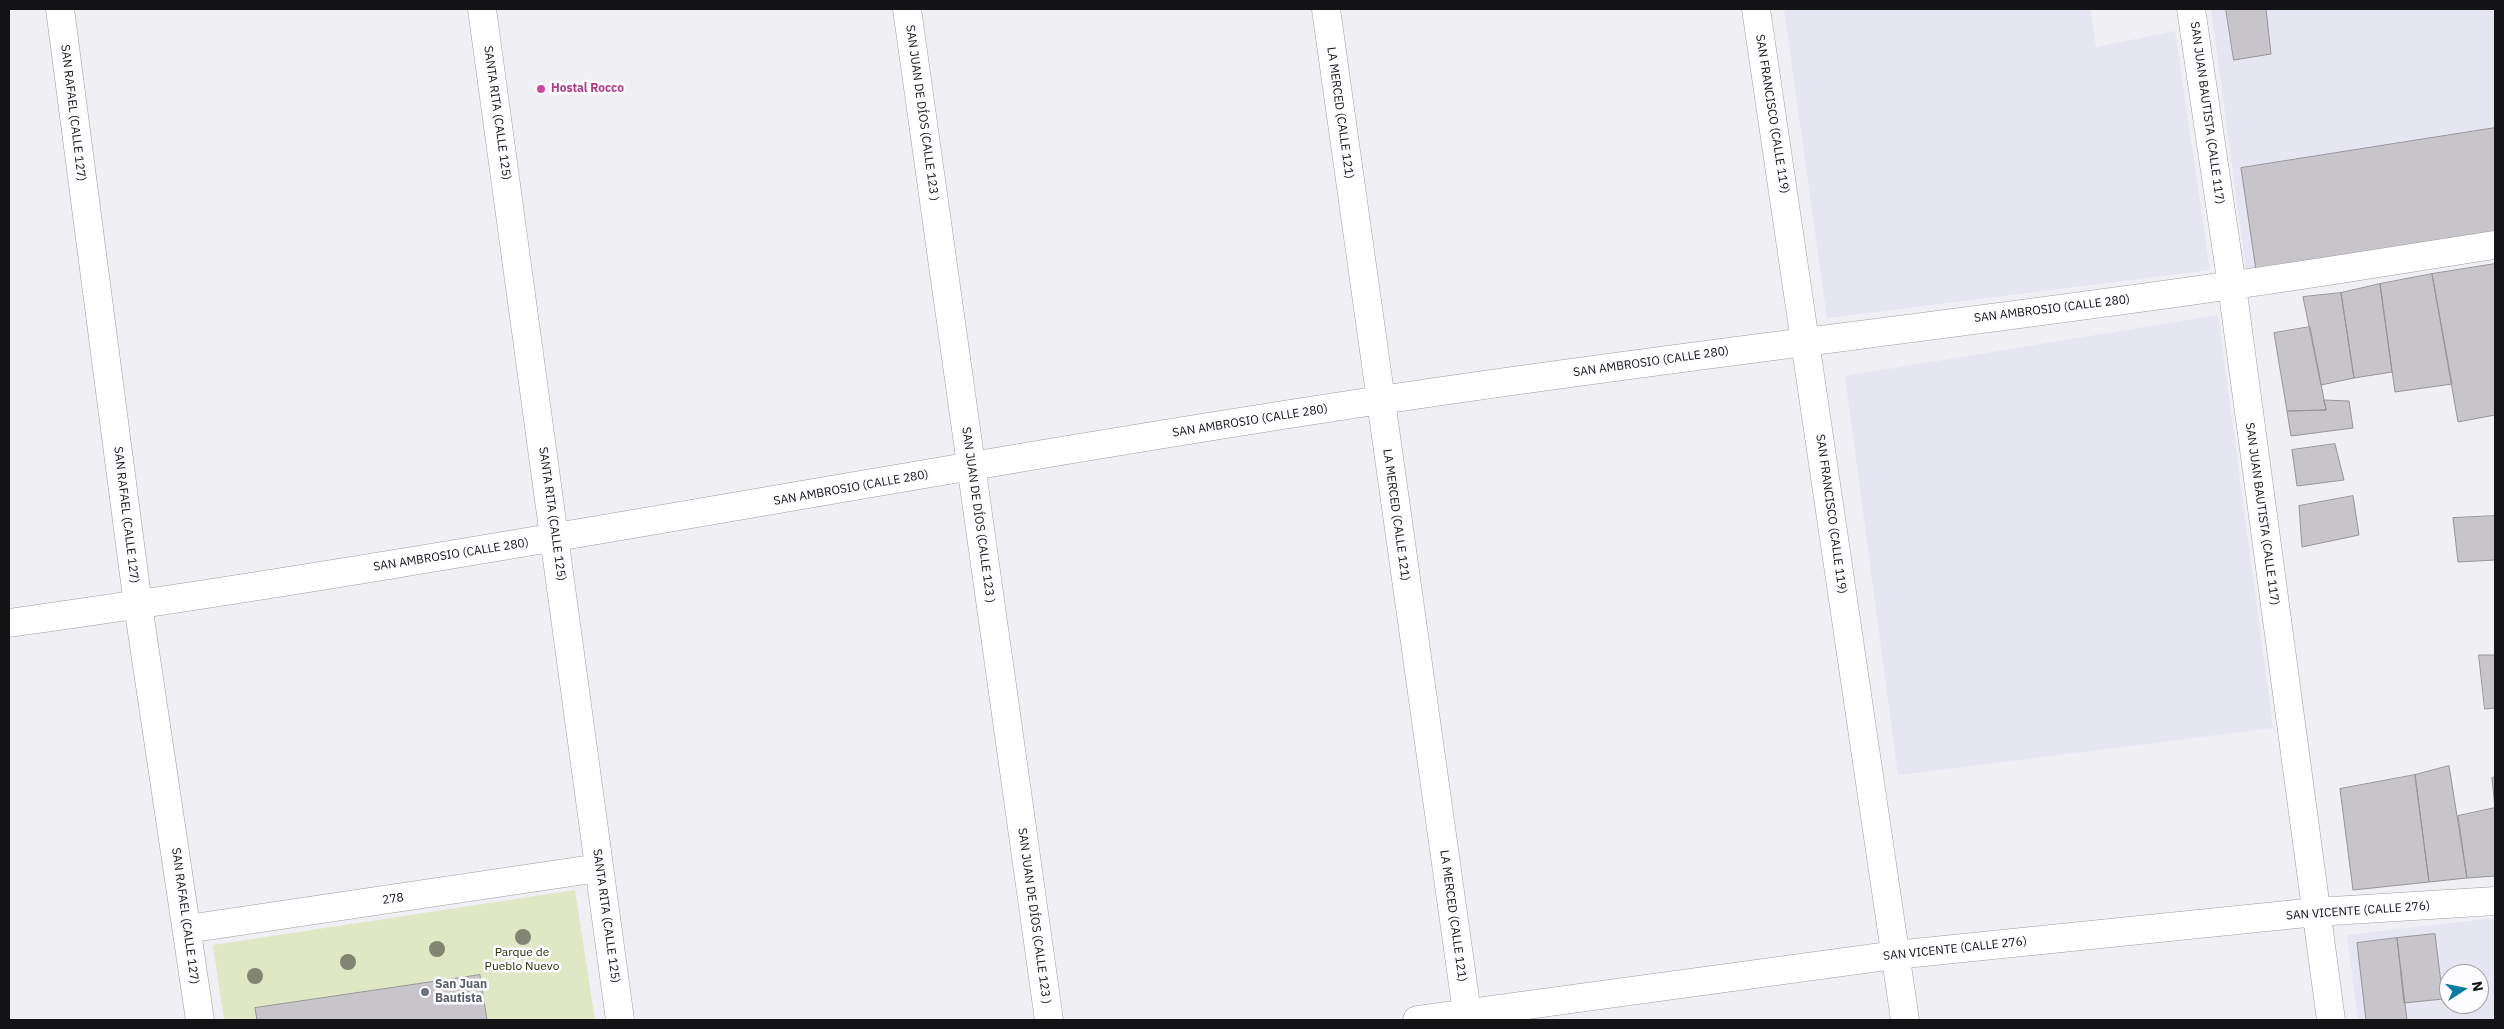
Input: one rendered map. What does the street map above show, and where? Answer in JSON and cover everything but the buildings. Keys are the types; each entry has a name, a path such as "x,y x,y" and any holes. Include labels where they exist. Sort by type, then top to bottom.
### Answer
{"street":[{"name":"SAN RAFAEL (CALLE 127)","path":"60,9 138,605 200,1020"},
{"name":"SANTA RITA (CALLE 125)","path":"482,9 620,1020"},
{"name":"SAN JUAN DE DÍOS (CALLE 123 )","path":"907,9 1049,1020"},
{"name":"LA MERCED (CALLE 121)","path":"1326,9 1467,1017"},
{"name":"SAN FRANCISCO (CALLE 119)","path":"1756,9 1905,1020"},
{"name":"SAN JUAN BAUTISTA (CALLE 117)","path":"2191,9 2232,286 2331,1020"},
{"name":"SAN AMBROSIO (CALLE 280)","path":"9,623 138,605 555,539 1380,400 1806,340 2232,286 2495,245"},
{"name":"278","path":"187,929 599,868"},
{"name":"SAN VICENTE (CALLE 276)","path":"1417,1020 1467,1017 1895,955 2316,912 2495,900"}],"shaded area":[{"path":"1784,9 2090,9 2096,47 2175,31 2210,270 1827,318"},
{"path":"2211,9 2495,9 2495,239 2247,277"},
{"path":"2218,315 2273,728 1898,775 1845,376"},
{"path":"2495,918 2495,1020 2358,1020 2347,935"}],"green space":[{"name":"Parque de Pueblo Nuevo","path":"575,890 595,1020 224,1020 213,945"}],"place":[{"name":"Hostal Rocco","path":"541,89"},
{"name":"San Juan Bautista","path":"425,992"}]}
